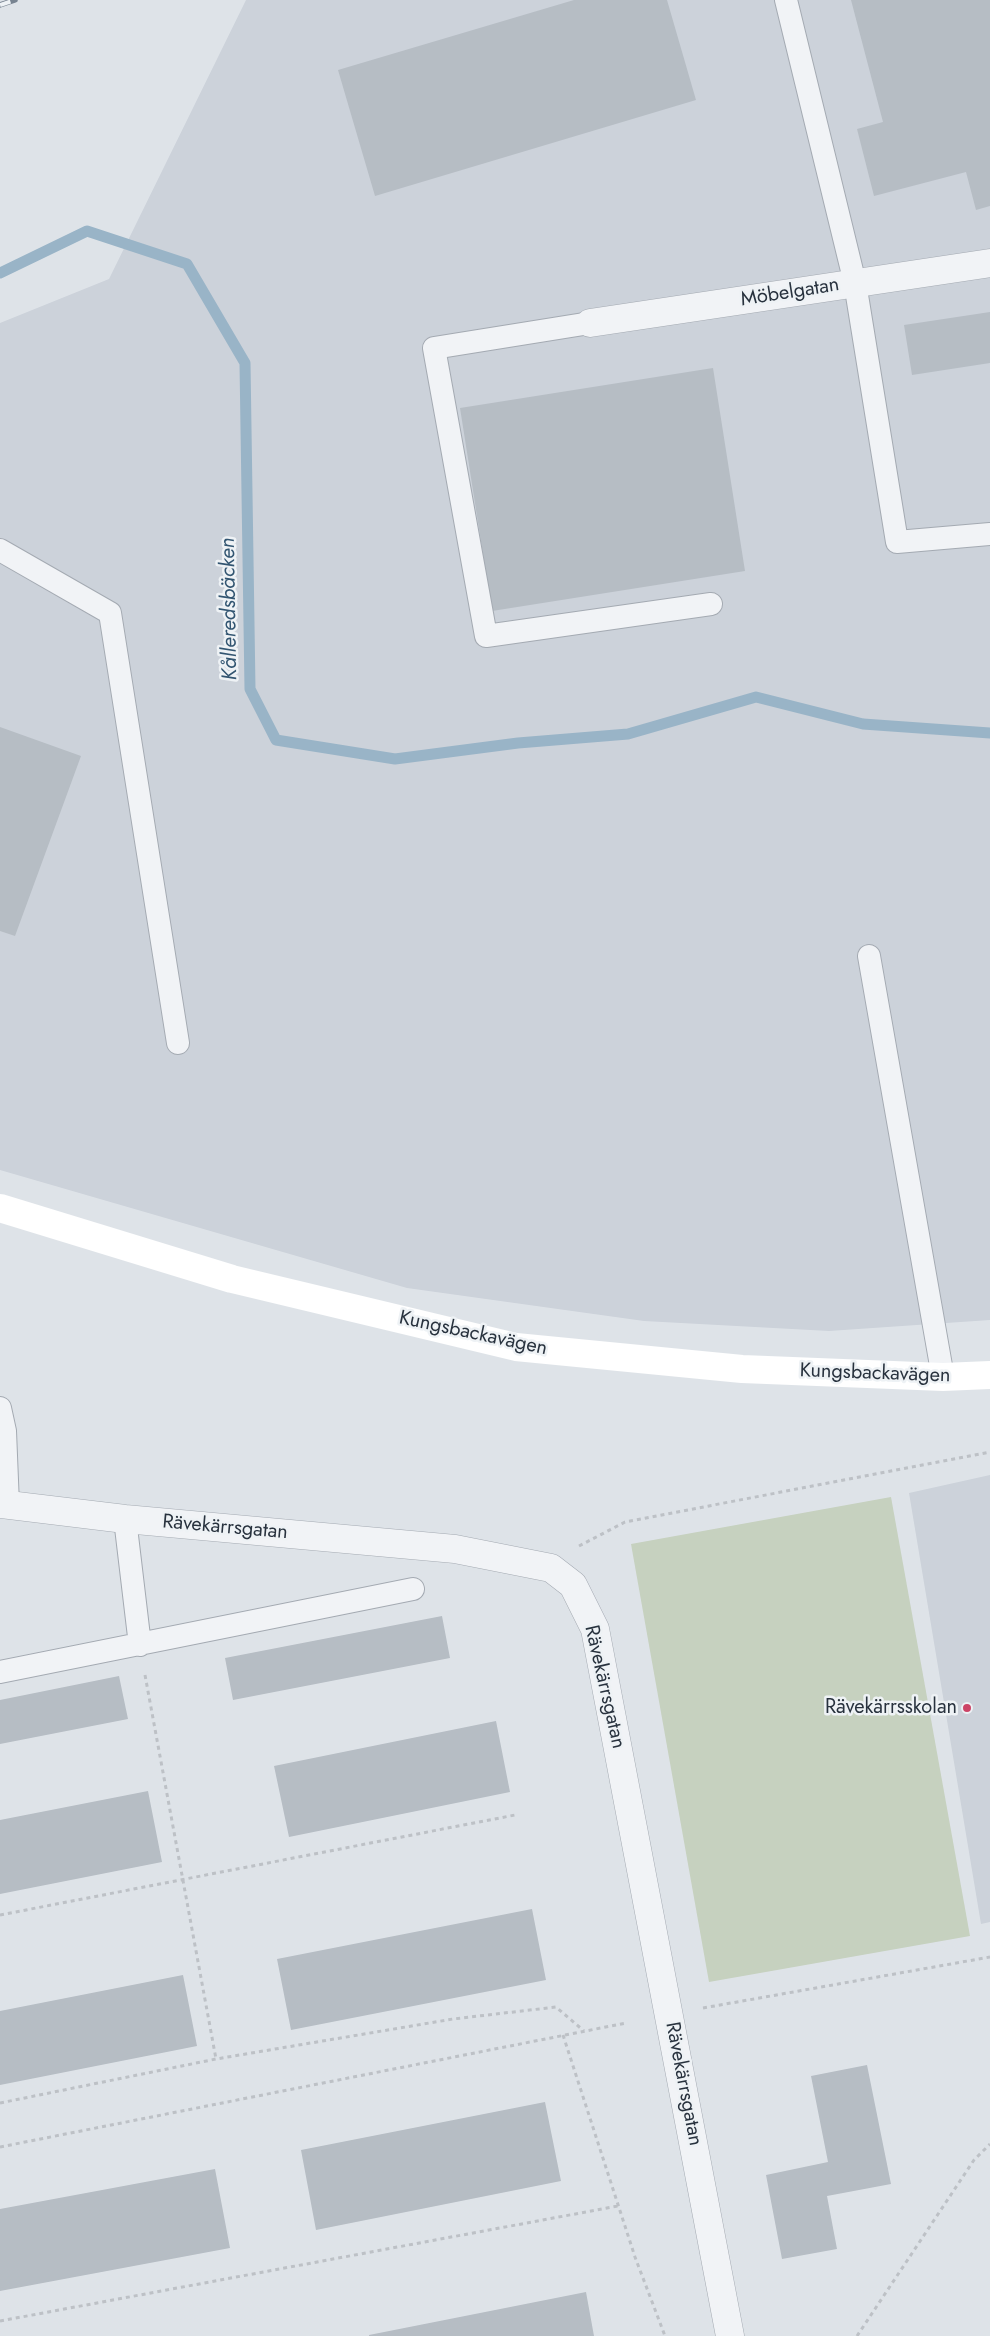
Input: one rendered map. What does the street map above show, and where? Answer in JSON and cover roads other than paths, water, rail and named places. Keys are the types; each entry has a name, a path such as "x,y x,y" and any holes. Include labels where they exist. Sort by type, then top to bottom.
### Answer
{"street":[{"name":"Möbelgatan","path":"590,323 990,263"},
{"name":"Kungsbackavägen","path":"0,1208 232,1279 516,1347 742,1369 942,1377 990,1375"},
{"name":"Rävekärrsgatan","path":"4,1504 125,1519 454,1549 551,1568 573,1585 595,1630 730,2336"}],"lane":[{"path":"786,0 855,283 897,542 990,534"},
{"path":"590,323 434,348 486,636 711,604"},
{"path":"0,550 110,613 178,1043"},
{"path":"869,956 942,1377"},
{"path":"0,1408 5,1430 4,1504"},
{"path":"125,1519 140,1644"},
{"path":"0,1672 413,1589"}],"waterway":[{"name":"Kålleredsbäcken","path":"0,273 87,231 187,264 245,363 250,689 276,740 395,759 518,743 628,734 756,697 863,724 990,733"}],"railway":[{"path":"0,5 15,0"}],"place":[{"name":"Rävekärrsskolan","path":"967,1708"}]}
